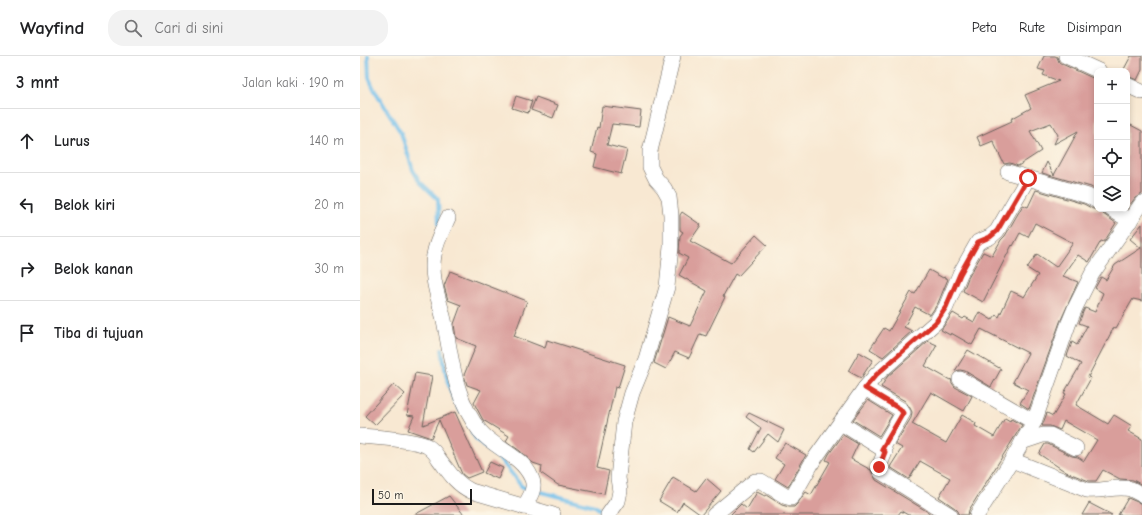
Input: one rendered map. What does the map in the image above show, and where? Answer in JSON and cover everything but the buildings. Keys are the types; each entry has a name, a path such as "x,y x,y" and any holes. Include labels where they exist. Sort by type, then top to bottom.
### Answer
{"street":[{"path":"608,515 618,501 620,491 618,478 624,422 632,393 646,358 667,287 671,247 671,214 669,197 664,188 656,179 650,167 650,151 673,56"},
{"path":"1066,56 1094,69"},
{"path":"1130,86 1142,92"},
{"path":"1008,172 1088,196 1094,199"},
{"path":"714,515 755,481 761,481 790,498 813,461 865,388 876,375 936,322 946,307 960,274 978,242 990,237 997,231 1028,178"},
{"path":"977,515 1034,422 1075,308 1092,274 1142,202"},
{"path":"1116,212 1130,221"},
{"path":"448,218 434,255 434,276 455,381 465,409 481,432 494,444 521,462 532,478 529,498"},
{"path":"960,379 1034,422"},
{"path":"865,388 900,409 903,413 882,449"},
{"path":"841,423 885,452 879,467 881,472 950,515"},
{"path":"1022,442 1043,435 1050,435 1076,448"},
{"path":"360,436 401,440 426,445 432,450 456,482 463,488 471,491 529,498 553,515"},
{"path":"1012,460 1087,490 1096,491 1117,488 1130,489 1142,495"}],"waterway":[{"path":"368,56 369,78 374,89 401,133 413,170 420,182 438,199 439,225"},
{"path":"442,349 450,388 460,411"},
{"path":"472,432 477,440 502,461 522,487 595,506 605,514"}],"route":[{"path":"879,467 885,452 882,449 903,413 900,409 865,388 876,375 936,322 946,307 960,274 978,242 990,237 997,231 1028,178"}]}
